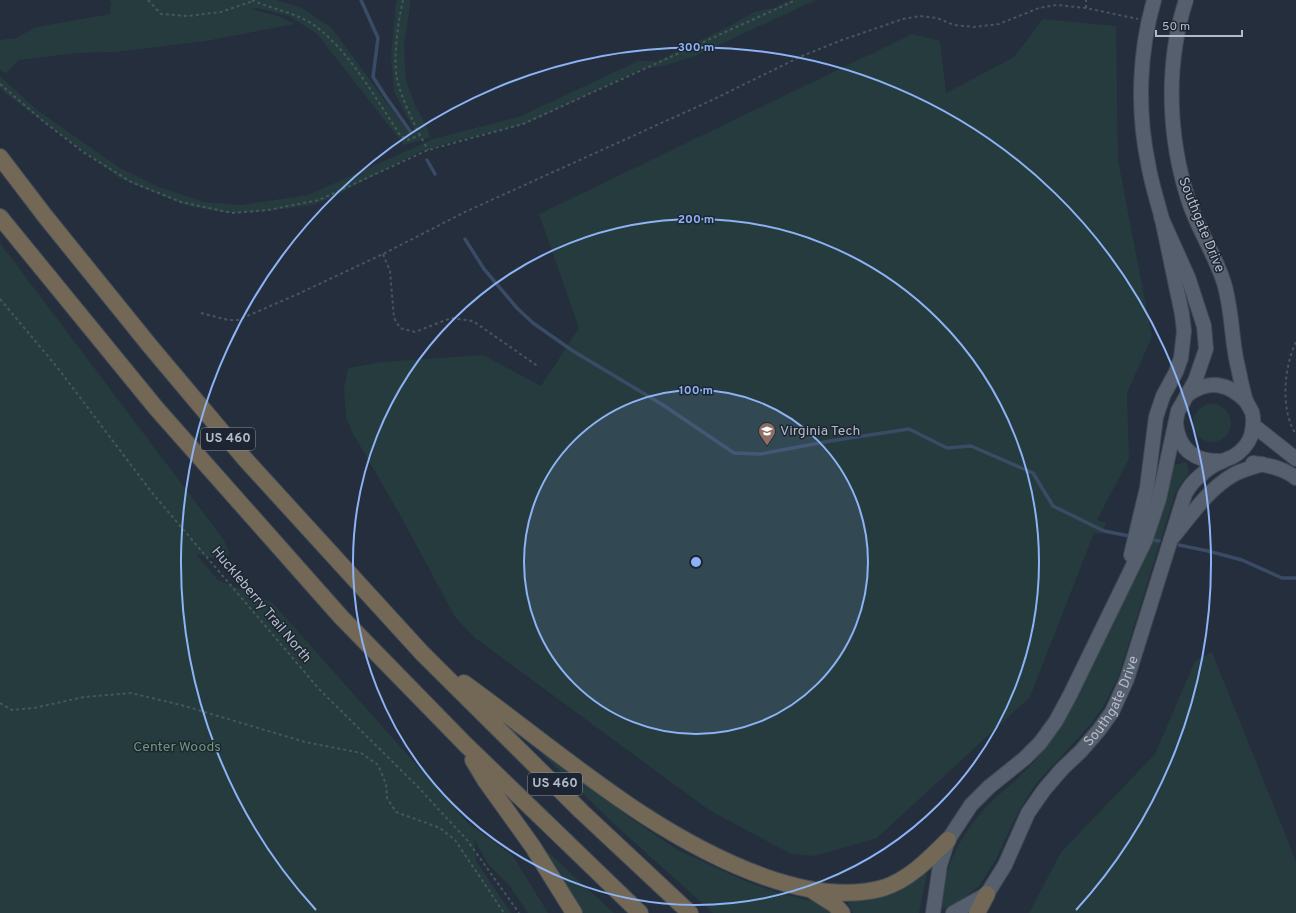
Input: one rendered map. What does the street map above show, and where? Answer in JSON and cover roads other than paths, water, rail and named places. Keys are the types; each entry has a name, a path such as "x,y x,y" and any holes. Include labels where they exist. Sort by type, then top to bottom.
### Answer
{"highway":[{"name":"US 460","path":"0,157 45,216 150,346 245,460 422,653 582,812 690,913"},
{"name":"US 460","path":"0,217 156,408 341,617 465,744 640,913"},
{"path":"422,653 641,814 683,840 720,859 778,882 811,890 850,893 868,891 898,882 933,855 948,840"},
{"path":"465,744 485,780 533,847 574,913"},
{"path":"811,890 835,906 842,913"},
{"path":"977,913 987,894"}],"main road":[{"path":"1117,600 1142,514 1153,449 1156,417 1163,396 1176,372 1181,358 1184,331 1182,314 1161,217 1147,161 1141,110 1143,58 1154,0"},
{"name":"Southgate Drive","path":"953,913 987,894 1005,865 1028,813 1044,790 1095,735 1112,712 1128,679 1185,494 1200,476 1224,460 1234,456 1244,448 1250,437 1253,425 1252,412 1246,401 1234,348 1227,295 1223,280 1190,203 1181,175 1176,151 1173,126 1173,68 1178,30 1186,0"},
{"path":"933,913 940,864 948,840 971,805 989,787 1025,758 1040,743 1056,721 1117,600 1147,534 1159,499 1178,410 1195,381 1204,359 1206,349 1204,326 1188,277 1161,217"},
{"path":"1187,395 1196,388 1215,385 1227,387 1238,392 1246,401"},
{"path":"1176,422 1177,433 1182,444 1189,452 1199,458 1210,461 1224,460 1262,464 1281,470 1296,478"},
{"path":"1253,425 1296,459"},
{"path":"1170,541 1191,517 1196,508 1211,492 1234,475 1262,464"}],"waterway":[{"path":"361,0 378,38 373,77 410,131"},
{"path":"427,160 435,174"},
{"path":"465,239 484,269 517,308 533,323 573,351 663,405 734,453 761,454 830,441 909,429 947,448 971,446 1033,473 1053,506 1104,531 1129,536"},
{"path":"1154,540 1159,541"},
{"path":"1179,545 1242,560 1282,578 1296,578"}],"place":[{"name":"Virginia Tech","path":"767,446"}],"park label":[{"name":"Center Woods","path":"177,747"}]}
